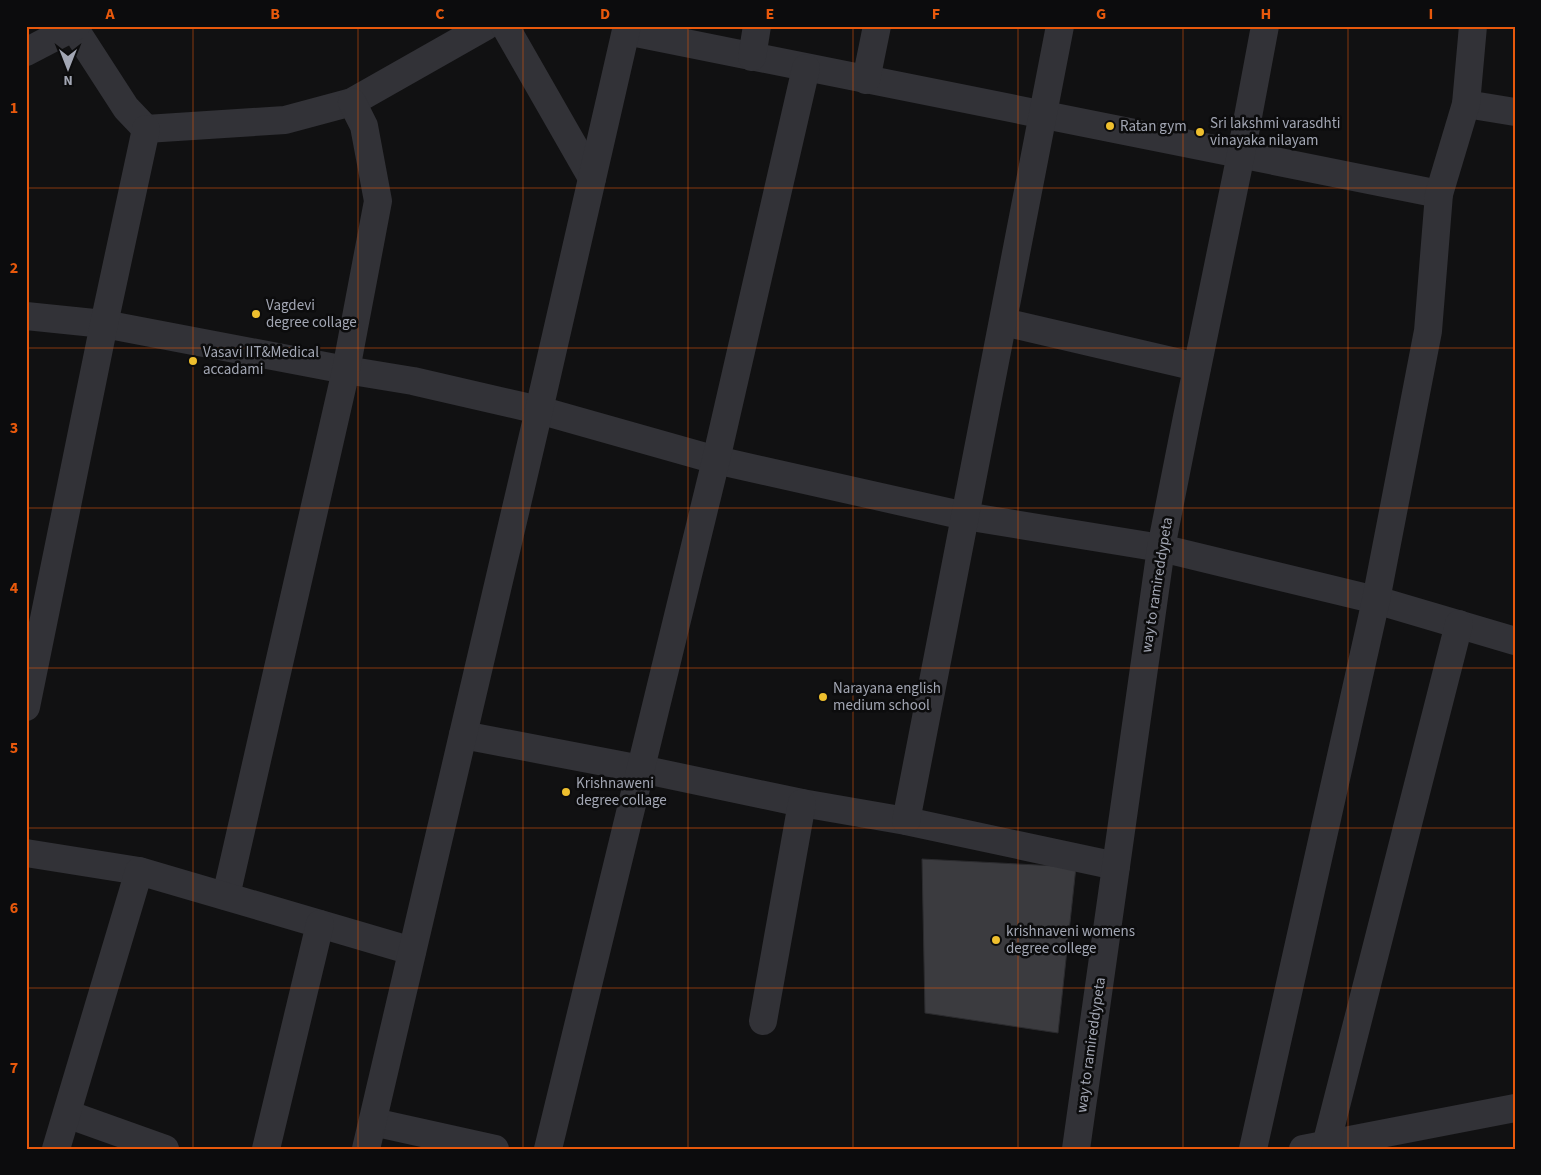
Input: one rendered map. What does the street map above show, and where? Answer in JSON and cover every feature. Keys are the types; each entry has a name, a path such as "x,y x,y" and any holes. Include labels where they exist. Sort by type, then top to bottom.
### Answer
{"street":[{"path":"26,52 74,27 126,108 146,128 285,120 352,102 486,26"},
{"path":"504,26 592,178"},
{"path":"752,57 757,26"},
{"path":"866,80 877,26"},
{"path":"906,821 1060,26"},
{"name":"way to ramireddypeta","path":"1076,1149 1161,548 1265,26"},
{"path":"1253,1149 1376,600 1428,331 1439,194 1466,104 1473,26"},
{"path":"366,1149 626,29 806,68 1439,194"},
{"path":"548,1149 716,460 806,68"},
{"path":"226,896 346,370 378,201 364,126 352,102"},
{"path":"1466,104 1515,112"},
{"path":"26,707 34,630 104,324 146,128"},
{"path":"26,316 104,324 413,381 539,410 716,460 965,516 1161,548 1376,600 1515,641"},
{"path":"1004,322 1197,368"},
{"path":"1459,624 1318,1147 1515,1108"},
{"path":"463,735 906,821 1116,866"},
{"path":"763,1021 802,802"},
{"path":"26,853 139,871 412,951"},
{"path":"56,1149 139,871"},
{"path":"266,1149 320,924"},
{"path":"67,1114 165,1149"},
{"path":"373,1122 495,1149"}],"building":[{"name":"krishnaveni womens degree college","path":"922,859 1076,867 1058,1033 925,1013"}],"place":[{"name":"Ratan gym","path":"1110,126"},
{"name":"Sri lakshmi varasdhti vinayaka nilayam","path":"1200,132"},
{"name":"Vagdevi degree collage","path":"256,314"},
{"name":"Vasavi IIT&Medical accadami","path":"193,361"},
{"name":"Narayana english medium school","path":"823,697"},
{"name":"Krishnaweni degree collage","path":"566,792"},
{"name":"krishnaveni womens degree college","path":"996,940"}]}
